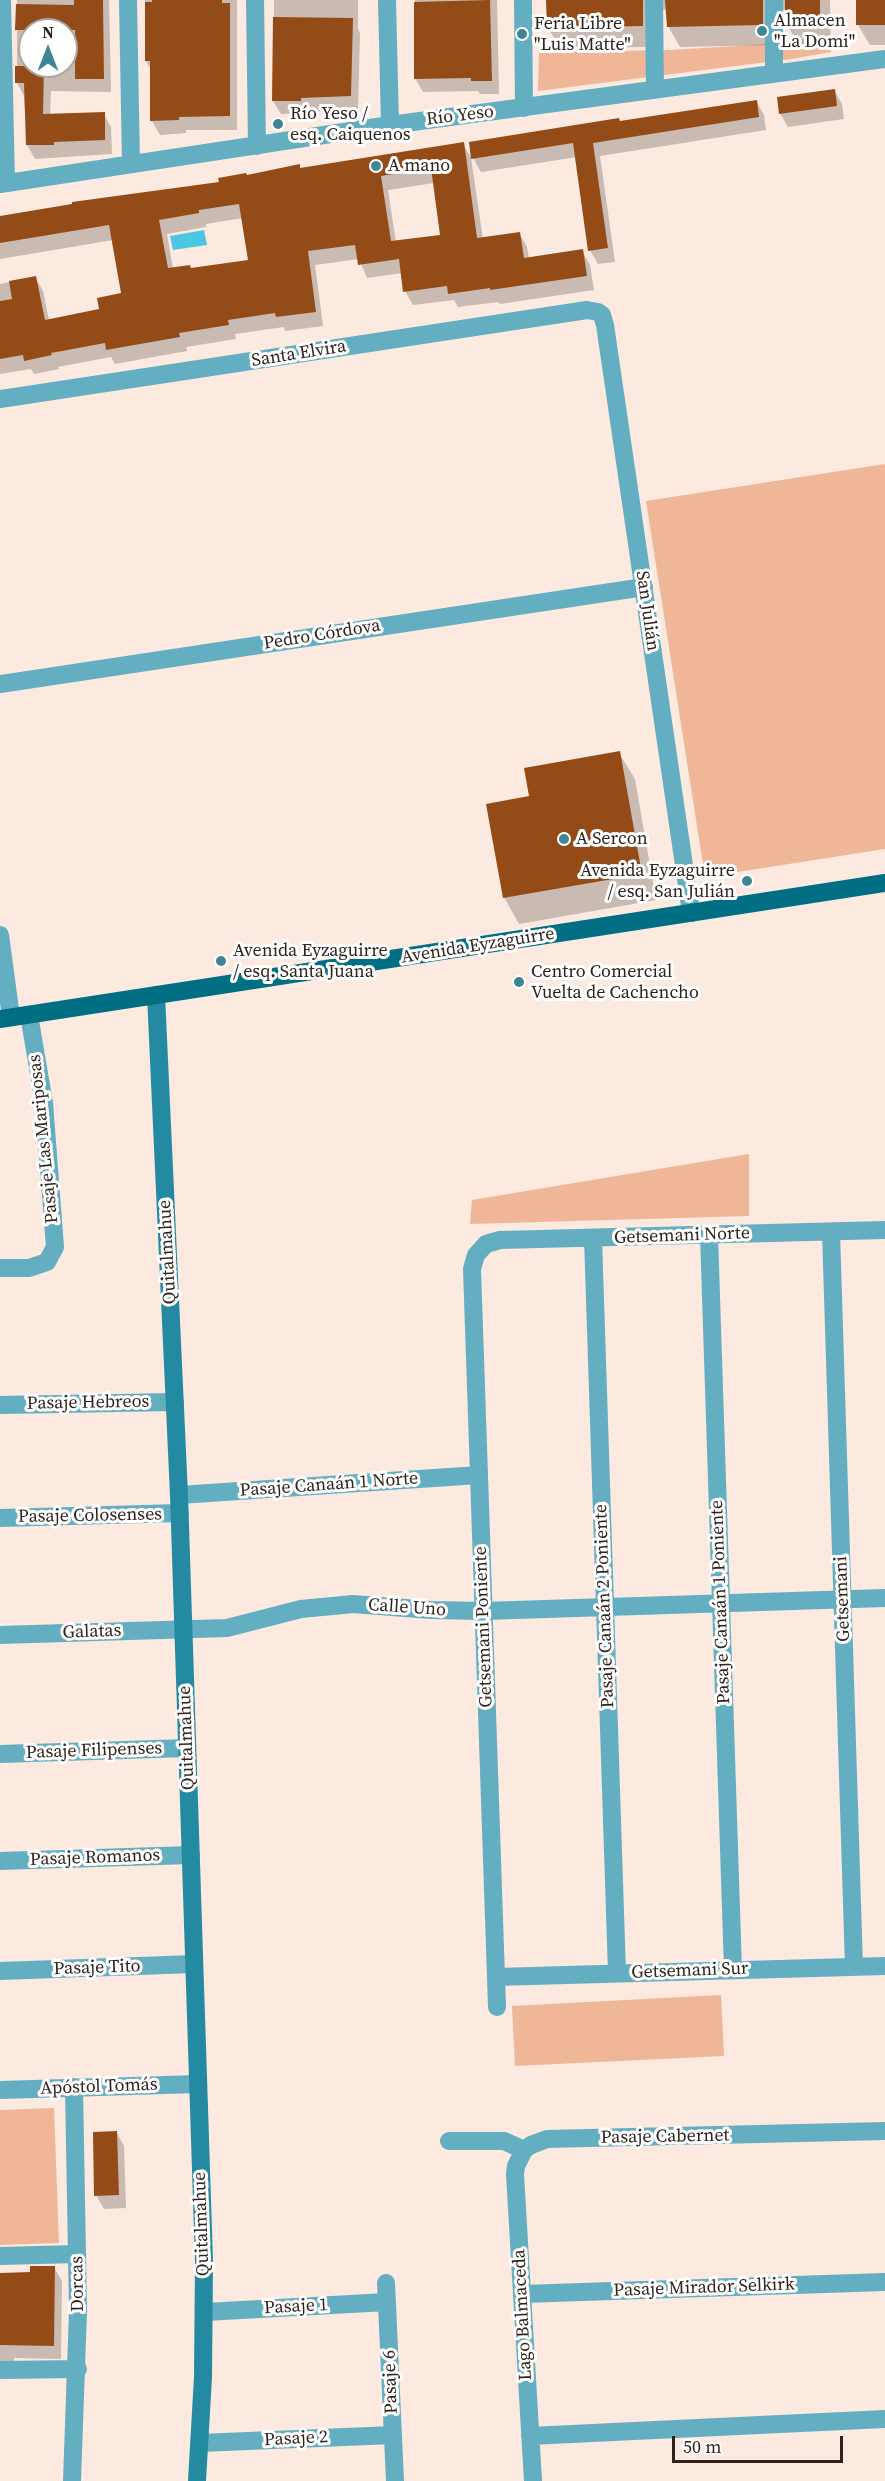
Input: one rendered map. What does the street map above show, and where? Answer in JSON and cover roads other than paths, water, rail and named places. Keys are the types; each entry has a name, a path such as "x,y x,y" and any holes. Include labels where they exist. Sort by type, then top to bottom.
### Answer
{"main road":[{"name":"Avenida Eyzaguirre","path":"13,1017 885,883"}],"street":[{"path":"2,0 3,183"},
{"path":"128,0 131,164"},
{"path":"255,0 257,146"},
{"path":"387,0 390,125"},
{"path":"522,0 524,108"},
{"path":"654,0 655,90"},
{"path":"774,0 774,74"},
{"name":"Río Yeso","path":"3,183 390,125 885,59"},
{"name":"Santa Elvira","path":"0,399 587,310 598,312"},
{"name":"San Julián","path":"598,312 602,315 605,325 691,913"},
{"name":"Pedro Córdova","path":"0,684 644,586"},
{"name":"Pasaje Las Mariposas","path":"0,935 13,1017 44,1103 56,1247 47,1262 29,1268 0,1268"},
{"name":"Quitalmahue","path":"156,995 180,1504 205,2313 200,2444 196,2481"},
{"name":"Getsemani Norte","path":"480,1249 486,1244 500,1240 885,1230"},
{"name":"Getsemani","path":"831,1232 854,1967"},
{"name":"Pasaje Canaán 1 Poniente","path":"709,1235 733,1970"},
{"name":"Pasaje Canaán 2 Poniente","path":"593,1238 617,1973"},
{"name":"Getsemani Poniente","path":"480,1249 472,1269 497,2007"},
{"name":"Pasaje Hebreos","path":"0,1404 175,1402"},
{"name":"Pasaje Canaán 1 Norte","path":"180,1504 479,1475"},
{"name":"Pasaje Colosenses","path":"0,1518 180,1504"},
{"name":"Calle Uno","path":"183,1630 227,1628 301,1609 343,1604 484,1611 885,1598"},
{"name":"Galatas","path":"0,1635 183,1630"},
{"name":"Pasaje Filipenses","path":"0,1754 187,1748"},
{"name":"Pasaje Romanos","path":"0,1861 191,1855"},
{"name":"Pasaje Tito","path":"0,1971 194,1964"},
{"name":"Getsemani Sur","path":"496,1977 885,1966"},
{"name":"Apóstol Tomás","path":"0,2090 198,2084"},
{"name":"Dorcas","path":"72,2481 78,2369 74,2087"},
{"name":"Pasaje Cabernet","path":"524,2150 547,2139 885,2132"},
{"path":"449,2141 504,2141 524,2150"},
{"name":"Lago Balmaceda","path":"524,2150 516,2166 515,2174 533,2481"},
{"path":"0,2256 77,2254"},
{"name":"Pasaje Mirador Selkirk","path":"522,2294 885,2282"},
{"name":"Pasaje 6","path":"386,2283 395,2481"},
{"name":"Pasaje 1","path":"205,2313 387,2302"},
{"path":"0,2370 78,2369"},
{"path":"530,2436 885,2419"},
{"name":"Pasaje 2","path":"200,2444 393,2435"}],"water":[{"path":"204,230 207,245 173,250 170,236"}],"place":[{"name":"Almacen \"La Domi\"","path":"762,31"},
{"name":"Feria Libre \"Luis Matte\"","path":"522,34"},
{"name":"Río Yeso / esq. Caiquenos","path":"278,124"},
{"name":"A mano","path":"376,166"},
{"name":"A Sercon","path":"564,839"},
{"name":"Avenida Eyzaguirre / esq. San Julián","path":"747,881"},
{"name":"Avenida Eyzaguirre / esq. Santa Juana","path":"221,961"},
{"name":"Centro Comercial Vuelta de Cachencho","path":"519,982"}]}
